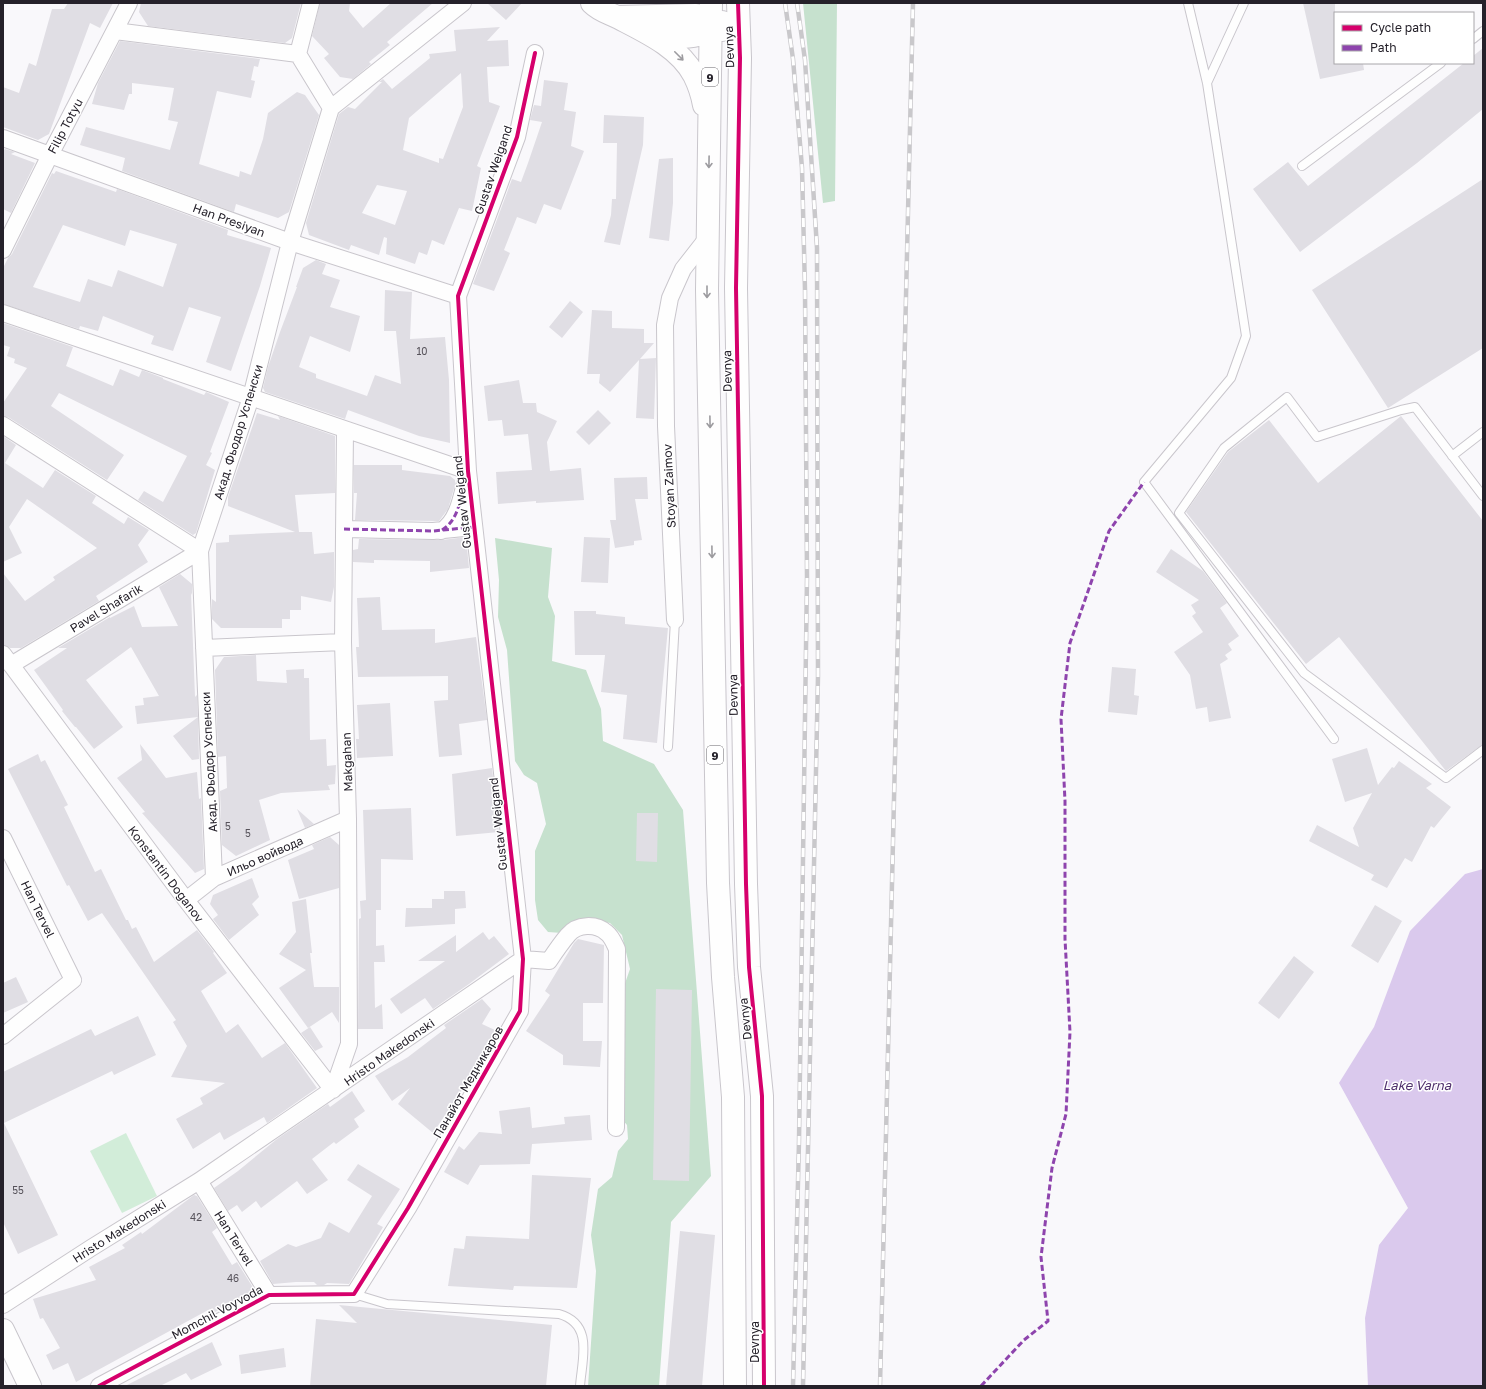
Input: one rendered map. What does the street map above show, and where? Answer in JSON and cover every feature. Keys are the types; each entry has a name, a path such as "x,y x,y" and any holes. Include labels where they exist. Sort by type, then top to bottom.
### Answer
{"main road":[{"path":"592,3 602,11 617,17 648,25 696,15 713,20 728,15 736,3"},
{"path":"648,25 671,3"},
{"name":"Devnya","path":"736,3 740,58 736,288 746,876 749,967 762,1096 764,1386"},
{"path":"713,20 728,39 740,58"},
{"name":"Devnya","path":"713,20 709,123 707,298 718,883 723,977 733,1097 735,1386"},
{"path":"648,25 688,67 698,83 709,123"},
{"path":"5,1339 30,1386"}],"street":[{"name":"Filip Totyu","path":"3,250 50,155 130,3"},
{"path":"311,3 298,54 331,108 463,3"},
{"path":"115,31 298,54"},
{"name":"Gustav Weigand","path":"523,959 468,471 458,296 517,136 535,53"},
{"name":"Акад. Фьодор Успенски","path":"214,878 200,551 251,396 290,242 331,108"},
{"name":"Han Presiyan","path":"3,138 290,242 458,296"},
{"name":"Stoyan Zaimov","path":"675,620 666,426 665,325 670,298 683,269 708,236"},
{"path":"3,313 468,471 453,520 447,527 440,531"},
{"path":"3,426 200,551"},
{"name":"Makgahan","path":"333,1090 349,1044 348,818 343,642 345,430"},
{"path":"344,529 440,531 474,527"},
{"name":"Pavel Shafarik","path":"7,660 200,551"},
{"path":"204,648 343,642"},
{"name":"Konstantin Doganov","path":"7,660 186,900 333,1090"},
{"name":"Ильо войвода","path":"186,900 214,878 348,818"},
{"name":"Han Tervel","path":"3,838 73,980 3,1036"},
{"path":"523,959 549,961 568,935 575,929 582,926 600,928 607,932 613,940 617,949 616,1128"},
{"name":"Hristo Makedonski","path":"3,1305 199,1181 523,959"},
{"name":"Панайот Медникаров","path":"354,1294 408,1208 520,1012 523,959"},
{"name":"Han Tervel","path":"199,1181 269,1294"},
{"name":"Momchil Voyvoda","path":"99,1386 269,1294 354,1294"}],"lane":[{"path":"1188,3 1208,83 1246,336 1231,378 1144,482 1334,739"},
{"path":"1208,83 1244,3"},
{"path":"1474,38 1483,31"},
{"path":"1302,166 1440,64"},
{"path":"1483,496 1415,407 1401,410 1317,437 1287,397 1224,448 1179,513 1304,673 1446,778 1483,750"},
{"path":"1452,456 1483,432"},
{"name":"Stoyan Zaimov","path":"668,747 675,620"},
{"path":"354,1294 387,1304 559,1314 566,1316 573,1320 579,1327 584,1342 580,1386"}],"green space":[{"path":"803,3 837,3 835,201 823,203"},
{"path":"495,538 552,548 548,597 555,616 552,661 586,670 601,709 603,741 654,764 683,810 711,1176 671,1222 659,1386 588,1386 596,1271 591,1235 598,1189 612,1177 618,1151 628,1139 627,1125 619,1116 620,1089 625,1072 623,1059 623,989 630,969 622,935 610,923 580,918 562,933 548,932 538,920 535,900 535,851 546,824 537,783 524,775 515,761 507,650 498,617 499,580"},
{"path":"126,1133 157,1196 122,1213 90,1151"}],"water":[{"name":"Lake Varna","path":"1483,869 1483,1386 1368,1386 1365,1318 1379,1245 1408,1208 1339,1083 1374,1027 1410,931 1465,874"}],"building":[{"path":"68,3 113,3 100,28 90,23 49,134 38,140 3,127 3,87 19,93 29,63 36,66 52,9 64,9"},
{"path":"141,3 301,3 292,38 285,43 148,26 139,12"},
{"path":"320,3 350,3 349,11 363,28 391,3 433,3 387,42 390,45 369,62 371,64 353,79 340,77 324,58 329,54 312,36"},
{"path":"487,3 522,3 506,20"},
{"path":"1303,3 1335,3 1334,64 1363,64 1364,70 1320,79"},
{"path":"500,27 487,41 508,40 509,66 487,67 489,102 500,106 477,166 481,168 472,211 459,208 444,245 432,240 427,255 419,252 415,264 386,254 387,238 384,237 379,255 351,245 349,250 309,235 306,223 339,114 348,107 355,109 382,82 379,82 383,79 392,89 430,58 429,54 456,51 454,30","holes":["461,73 463,107 443,159 439,158 439,163 403,150 409,118","377,185 407,191 395,225 362,213"]},
{"path":"120,41 260,59 258,67 254,66 251,80 255,81 251,98 217,91 199,164 239,177 240,171 251,175 263,139 268,113 297,92 305,95 319,115 289,212 278,218 236,204 234,212 122,171 125,158 80,145 86,127 170,150 178,122 168,120 174,88 132,83 132,94 129,94 124,110 92,104 98,83"},
{"path":"1483,48 1483,109 1417,163 1300,252 1253,189 1288,162 1308,186 1463,64 1474,64 1474,55"},
{"path":"544,80 568,83 564,110 576,112 571,146 584,151 561,210 544,204 536,224 517,217 504,250 510,253 494,291 473,284 512,179 521,182 528,163 542,122 530,120 534,105 541,106"},
{"path":"604,115 644,117 643,145 620,245 604,242 611,215 612,199 616,199 617,143 603,143"},
{"path":"5,149 15,152 11,154 35,163 11,213 3,209 3,151"},
{"path":"673,158 673,203 669,241 649,238 659,159"},
{"path":"56,171 116,192 117,189 228,230 227,235 271,248 260,286 231,371 206,362 221,317 189,307 173,351 151,344 154,336 103,316 98,331 80,326 79,329 3,304 3,268 8,258 12,254 52,173 54,174","holes":["63,225 125,246 130,230 177,244 163,287 118,270 112,287 88,279 80,302 33,287"]},
{"path":"1483,179 1483,348 1388,408 1312,290"},
{"path":"316,260 326,264 322,274 340,280 330,307 360,316 350,352 310,336 299,367 316,374 316,378 367,396 375,375 401,384 396,331 384,331 385,290 412,292 410,339 445,337 449,380 450,443 419,436 348,410 345,419 265,392 263,388 268,367 303,268"},
{"path":"570,301 583,312 562,338 549,327"},
{"path":"592,310 612,311 612,328 644,329 644,343 654,343 640,359 656,358 654,419 636,418 639,360 610,392 599,383 600,374 587,374"},
{"path":"3,323 73,347 66,366 113,386 120,369 139,377 142,370 204,395 206,392 229,402 210,452 212,453 206,465 215,470 196,533 193,535 138,500 144,491 163,502 187,456 59,393 51,406 124,455 107,480 8,417 3,416 3,403 27,368 14,363 15,359 7,356 10,347 3,345"},
{"path":"519,380 523,403 536,403 537,412 557,421 547,442 550,471 581,468 584,500 536,503 536,501 498,504 496,472 532,470 528,434 504,436 502,420 488,421 484,386"},
{"path":"598,410 611,423 589,445 576,432"},
{"path":"257,413 280,420 278,416 335,436 335,493 295,495 299,532 312,532 314,554 334,552 334,587 331,602 301,596 301,610 290,610 290,619 282,619 282,628 221,628 212,619 212,599 216,602 216,543 229,542 229,535 295,532 228,506 228,497"},
{"path":"1401,416 1483,521 1483,744 1446,771 1339,637 1306,664 1186,512 1228,452 1269,420 1318,483"},
{"path":"3,436 16,445 5,463 43,488 55,470 96,496 92,503 124,524 128,517 149,530 138,545 148,562 96,596 99,601 21,648 10,648 3,645 3,573 25,601 55,580 53,577 97,548 27,499 9,527 22,553 3,562"},
{"path":"354,465 402,465 402,470 450,476 455,480 455,485 448,509 439,521 355,520 357,493 354,493"},
{"path":"647,477 648,499 635,499 642,540 634,541 634,545 615,548 610,520 616,520 614,478"},
{"path":"466,537 469,568 430,572 430,561 374,560 374,563 353,562 353,550 358,549 359,539 442,540"},
{"path":"584,537 610,538 608,583 581,582"},
{"path":"1171,549 1203,571 1227,603 1220,608 1239,636 1228,644 1232,650 1225,655 1228,659 1220,664 1231,718 1209,722 1207,707 1196,709 1190,675 1174,652 1203,632 1192,616 1196,613 1191,605 1199,600 1156,572"},
{"path":"180,574 192,584 192,595 191,593 195,697 197,695 198,717 137,724 135,706 144,705 143,698 159,696 131,647 86,680 123,727 94,749 62,711 63,710 34,670 67,648 58,648 110,617 134,606 142,627 178,626 159,587"},
{"path":"380,597 382,630 435,629 435,643 476,637 487,720 459,724 462,755 439,757 434,701 448,700 448,676 358,677 356,647 359,647 357,598"},
{"path":"574,611 596,611 596,614 625,617 625,624 668,628 657,743 623,739 627,695 601,692 605,655 575,655"},
{"path":"256,655 257,681 287,683 286,670 304,669 304,678 309,678 310,740 326,739 327,766 336,765 335,784 328,785 330,790 281,793 259,800 270,840 236,856 222,845 220,791 227,788 226,756 218,757 215,670 224,657"},
{"path":"1112,667 1136,669 1134,695 1139,696 1137,715 1108,712"},
{"path":"390,703 393,756 357,758 356,739 359,739 357,705"},
{"path":"198,717 199,759 192,760 173,736"},
{"path":"140,744 166,778 197,772 199,799 201,798 204,869 195,873 142,813 145,812 117,778 142,760"},
{"path":"1367,748 1378,785 1392,767 1394,768 1399,761 1432,784 1426,788 1451,807 1434,828 1431,826 1412,862 1405,858 1387,888 1371,880 1374,875 1309,841 1317,825 1359,847 1353,828 1372,793 1345,802 1332,759"},
{"path":"38,754 41,762 45,760 68,805 64,807 95,872 101,869 126,920 128,920 132,929 136,927 154,962 197,930 214,952 213,953 227,973 201,991 226,1033 238,1024 262,1058 285,1043 317,1088 267,1123 264,1117 224,1140 220,1132 193,1149 176,1119 203,1104 200,1098 225,1083 171,1077 187,1046 173,1022 176,1020 102,913 88,921 69,885 67,886 8,769"},
{"path":"492,768 499,832 456,836 452,774"},
{"path":"411,808 413,860 381,859 381,910 376,910 376,946 384,945 385,962 374,962 375,1008 382,1004 383,1029 358,1029 359,919 361,918 360,901 366,900 363,810"},
{"path":"297,809 314,824 305,828"},
{"path":"637,813 658,813 657,862 636,861"},
{"path":"330,837 339,845 339,888 299,899 288,860 314,849 312,845"},
{"path":"252,878 259,897 252,904 259,915 229,940 213,919 218,915 210,904 213,895"},
{"path":"444,891 465,891 466,908 455,909 455,924 405,927 406,908 432,908 432,899 444,899"},
{"path":"306,899 314,987 339,987 339,1023 332,1012 308,1028 279,988 306,970 279,954 296,932 292,902"},
{"path":"1375,905 1402,921 1378,963 1351,946"},
{"path":"483,932 489,940 494,936 509,954 433,1009 425,998 401,1014 390,999 445,961 418,961 456,935 456,952"},
{"path":"578,939 604,945 603,1003 583,1003 583,1041 602,1041 600,1067 563,1065 563,1055 526,1031 550,995 545,991 574,943"},
{"path":"1294,956 1314,972 1279,1019 1258,1003"},
{"path":"16,977 28,1002 3,1013 3,983"},
{"path":"656,989 692,990 689,1181 653,1180"},
{"path":"482,999 491,1009 482,1024 497,1031 470,1078 433,1133 398,1104 410,1088 392,1101 375,1076 408,1057 446,1028 444,1025"},
{"path":"138,1016 156,1055 114,1075 112,1071 4,1123 58,1235 18,1254 3,1222 3,1072 91,1029 95,1036"},
{"path":"310,1027 323,1047 315,1051 301,1033"},
{"path":"352,1091 365,1111 354,1119 359,1127 336,1144 334,1142 312,1159 328,1180 307,1194 297,1181 261,1208 256,1201 242,1212 237,1205 228,1211 214,1188 238,1171 277,1139 328,1104 330,1107"},
{"path":"530,1107 532,1128 565,1124 564,1117 590,1115 592,1140 532,1144 530,1164 480,1165 468,1185 444,1172 459,1146 464,1150 479,1132 502,1134 499,1111"},
{"path":"358,1164 400,1189 377,1224 383,1227 349,1284 327,1283 324,1285 317,1285 314,1282 296,1282 273,1284 260,1261 288,1244 296,1247 321,1238 329,1222 349,1233 372,1196 347,1180"},
{"path":"532,1175 591,1178 577,1288 514,1286 513,1290 448,1286 454,1248 464,1249 466,1236 529,1239"},
{"path":"194,1195 197,1196 217,1228 212,1232 232,1265 237,1262 252,1286 250,1294 213,1313 210,1309 76,1382 68,1363 53,1370 46,1355 60,1348 43,1318 40,1319 33,1299 96,1280 89,1267 125,1248 122,1245 141,1232 142,1234"},
{"path":"680,1231 715,1235 702,1386 666,1386"},
{"path":"339,1305 552,1325 546,1386 310,1386 316,1319 357,1323"},
{"path":"212,1342 222,1365 191,1380 186,1373 160,1386 125,1386"},
{"path":"284,1348 286,1367 241,1374 239,1355"}],"railway":[{"path":"785,3 793,59 802,168 805,290 807,577 799,1141 793,1386"},
{"path":"797,3 805,60 817,248 818,676 803,1386"},
{"path":"880,1386 913,3"}],"marked path":[{"path":"442,530 448,526 456,514 466,479"},
{"path":"981,1386 1024,1340 1048,1321 1041,1257 1052,1168 1066,1114 1070,1032 1065,939 1065,801 1061,719 1070,643 1109,531 1144,482"},
{"path":"344,529 433,531 474,527"}],"cycle path":[{"path":"738,3 740,58 736,288 746,884 749,967 762,1096 764,1386"},
{"path":"99,1386 269,1295 354,1294 408,1208 520,1011 523,959 468,471 458,296 517,137 535,53"}]}
